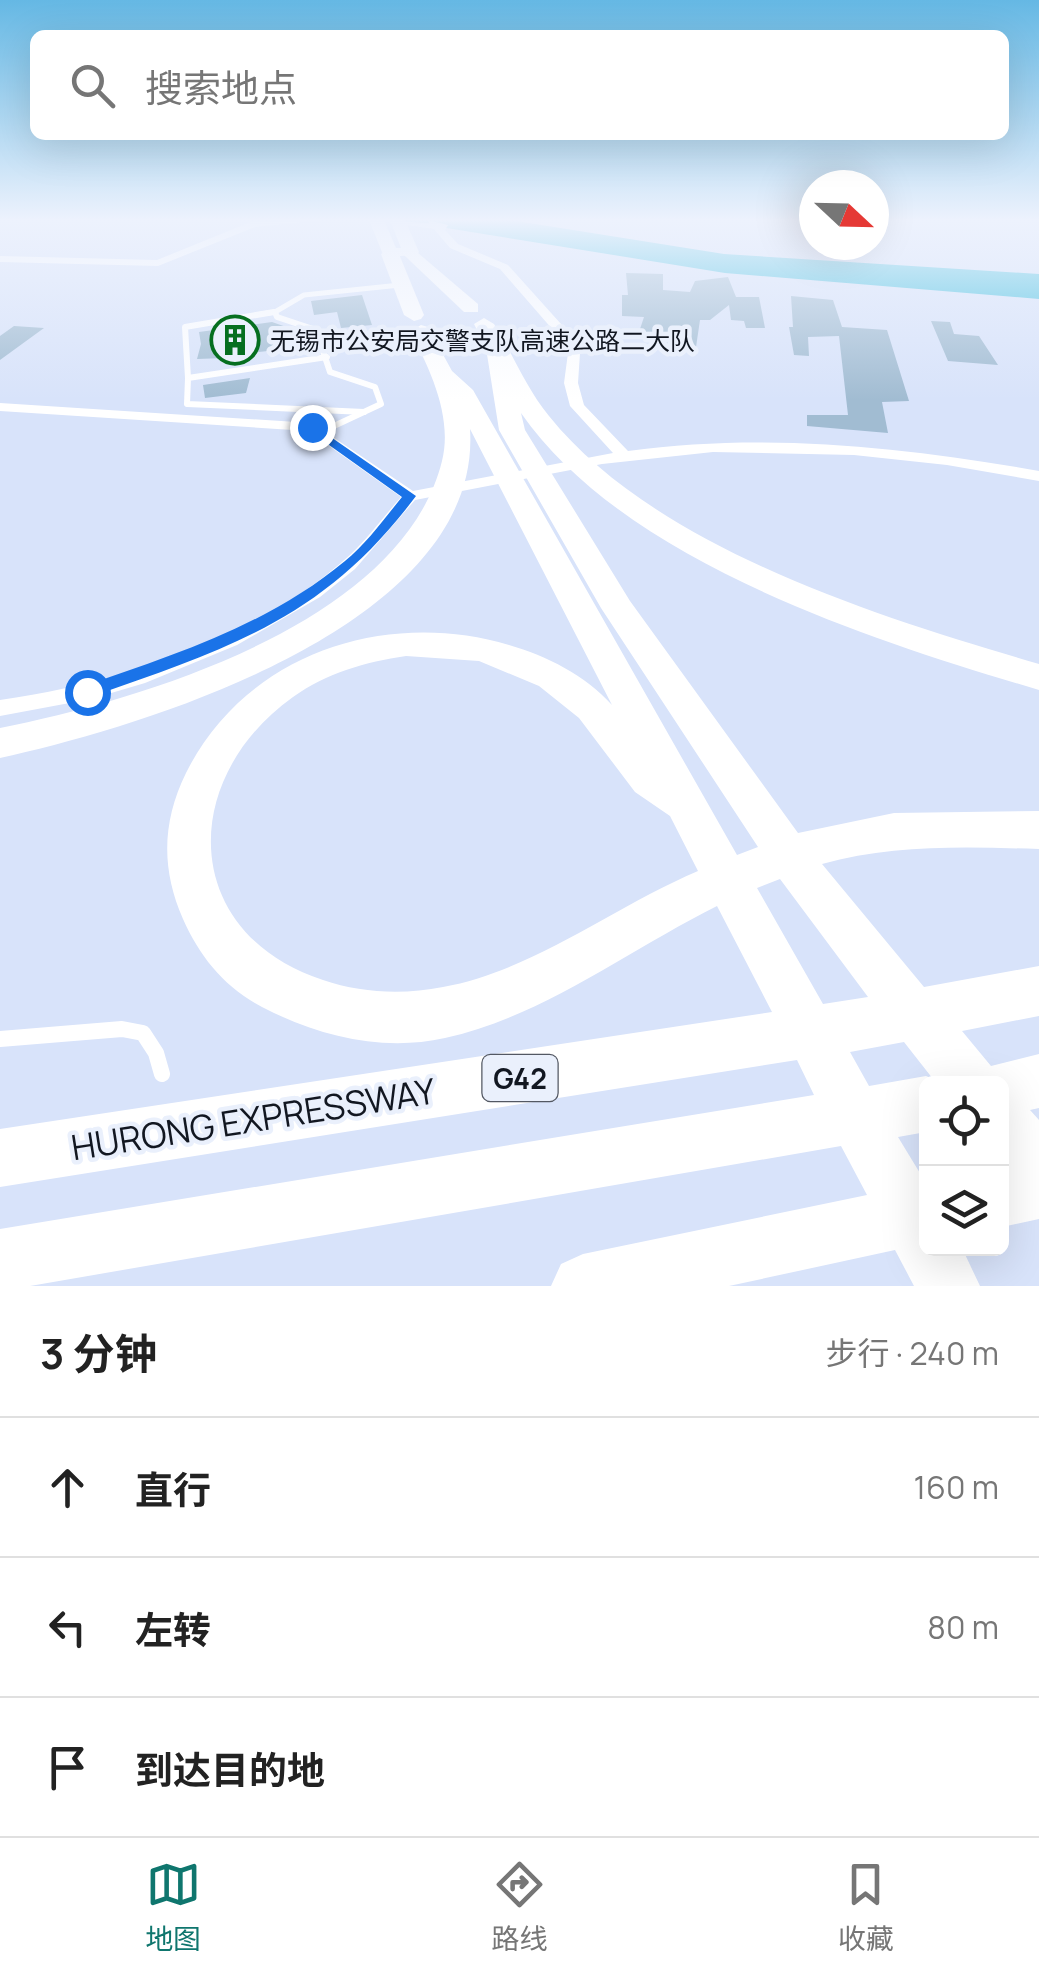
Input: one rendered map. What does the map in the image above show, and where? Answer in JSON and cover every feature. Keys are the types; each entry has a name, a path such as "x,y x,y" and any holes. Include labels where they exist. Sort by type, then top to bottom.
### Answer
{"highway":[{"path":"0,743 103,720 197,688 269,655 336,614 383,578 420,539 448,491 457,436 445,376 398,280"},
{"path":"439,280 484,326 542,424 584,467 660,522 790,590 963,656 1039,677"},
{"path":"484,326 514,461 686,804 919,1232"},
{"path":"445,376 461,390 514,461 733,779 826,906 964,1076"},
{"path":"686,804 645,776 586,701 532,666 491,650 445,643 388,645 362,650 305,673 257,706 225,738 206,770 190,821 189,871 205,921 233,956 267,984 312,1004 370,1016 416,1017 466,1008 516,992 671,906 742,872 814,847 893,832 1039,830"},
{"name":"HURONG EXPRESSWAY","path":"0,1158 850,1026 1039,991"},
{"path":"1009,1087 1039,1081"},
{"path":"0,1260 919,1105"},
{"path":"1009,1128 1039,1164"},
{"path":"1009,1195 1039,1189"},
{"path":"583,1286 671,1276 919,1215"},
{"path":"932,1256 948,1286"}],"street":[{"path":"515,280 566,337 574,353 572,383 577,406 626,457"},
{"path":"0,407 284,423 321,432 410,496"},
{"path":"0,708 87,692 148,672 289,610 352,563 410,496 626,457 722,449 942,458 1039,476"}],"lane":[{"path":"364,412 187,404 185,327 274,312 304,295 400,285"},
{"path":"274,312 288,323 316,330 330,372 375,387 381,404 321,432"},
{"path":"188,378 327,357"},
{"path":"0,1038 122,1028 143,1033 156,1053 162,1074"}],"water":[{"path":"810,280 1039,280 1039,299"}],"building":[{"path":"627,280 663,280 663,290 690,292 695,281 729,280 736,297 759,297 765,328 746,328 744,321 731,320 729,305 710,320 700,320 696,347 637,338 644,317 622,316 622,295 628,295"},
{"path":"362,295 372,325 341,328 337,312 314,315 311,301"},
{"path":"791,296 833,300 842,327 887,330 909,401 882,402 888,433 807,426 807,415 848,415 839,336 808,337 809,356 794,355 789,327 793,327"},
{"path":"931,321 950,322 954,334 979,336 998,365 948,361"},
{"path":"272,322 295,330 299,340 274,342 277,350 250,353 252,357 197,359 199,332"},
{"path":"14,326 44,328 0,360 0,336"},
{"path":"250,378 246,393 205,398 203,385"}],"place":[{"name":"无锡市公安局交警支队高速公路二大队","path":"235,340"}],"route":[{"path":"87,692 197,653 289,610 352,563 376,537 410,496 312,427"}]}
